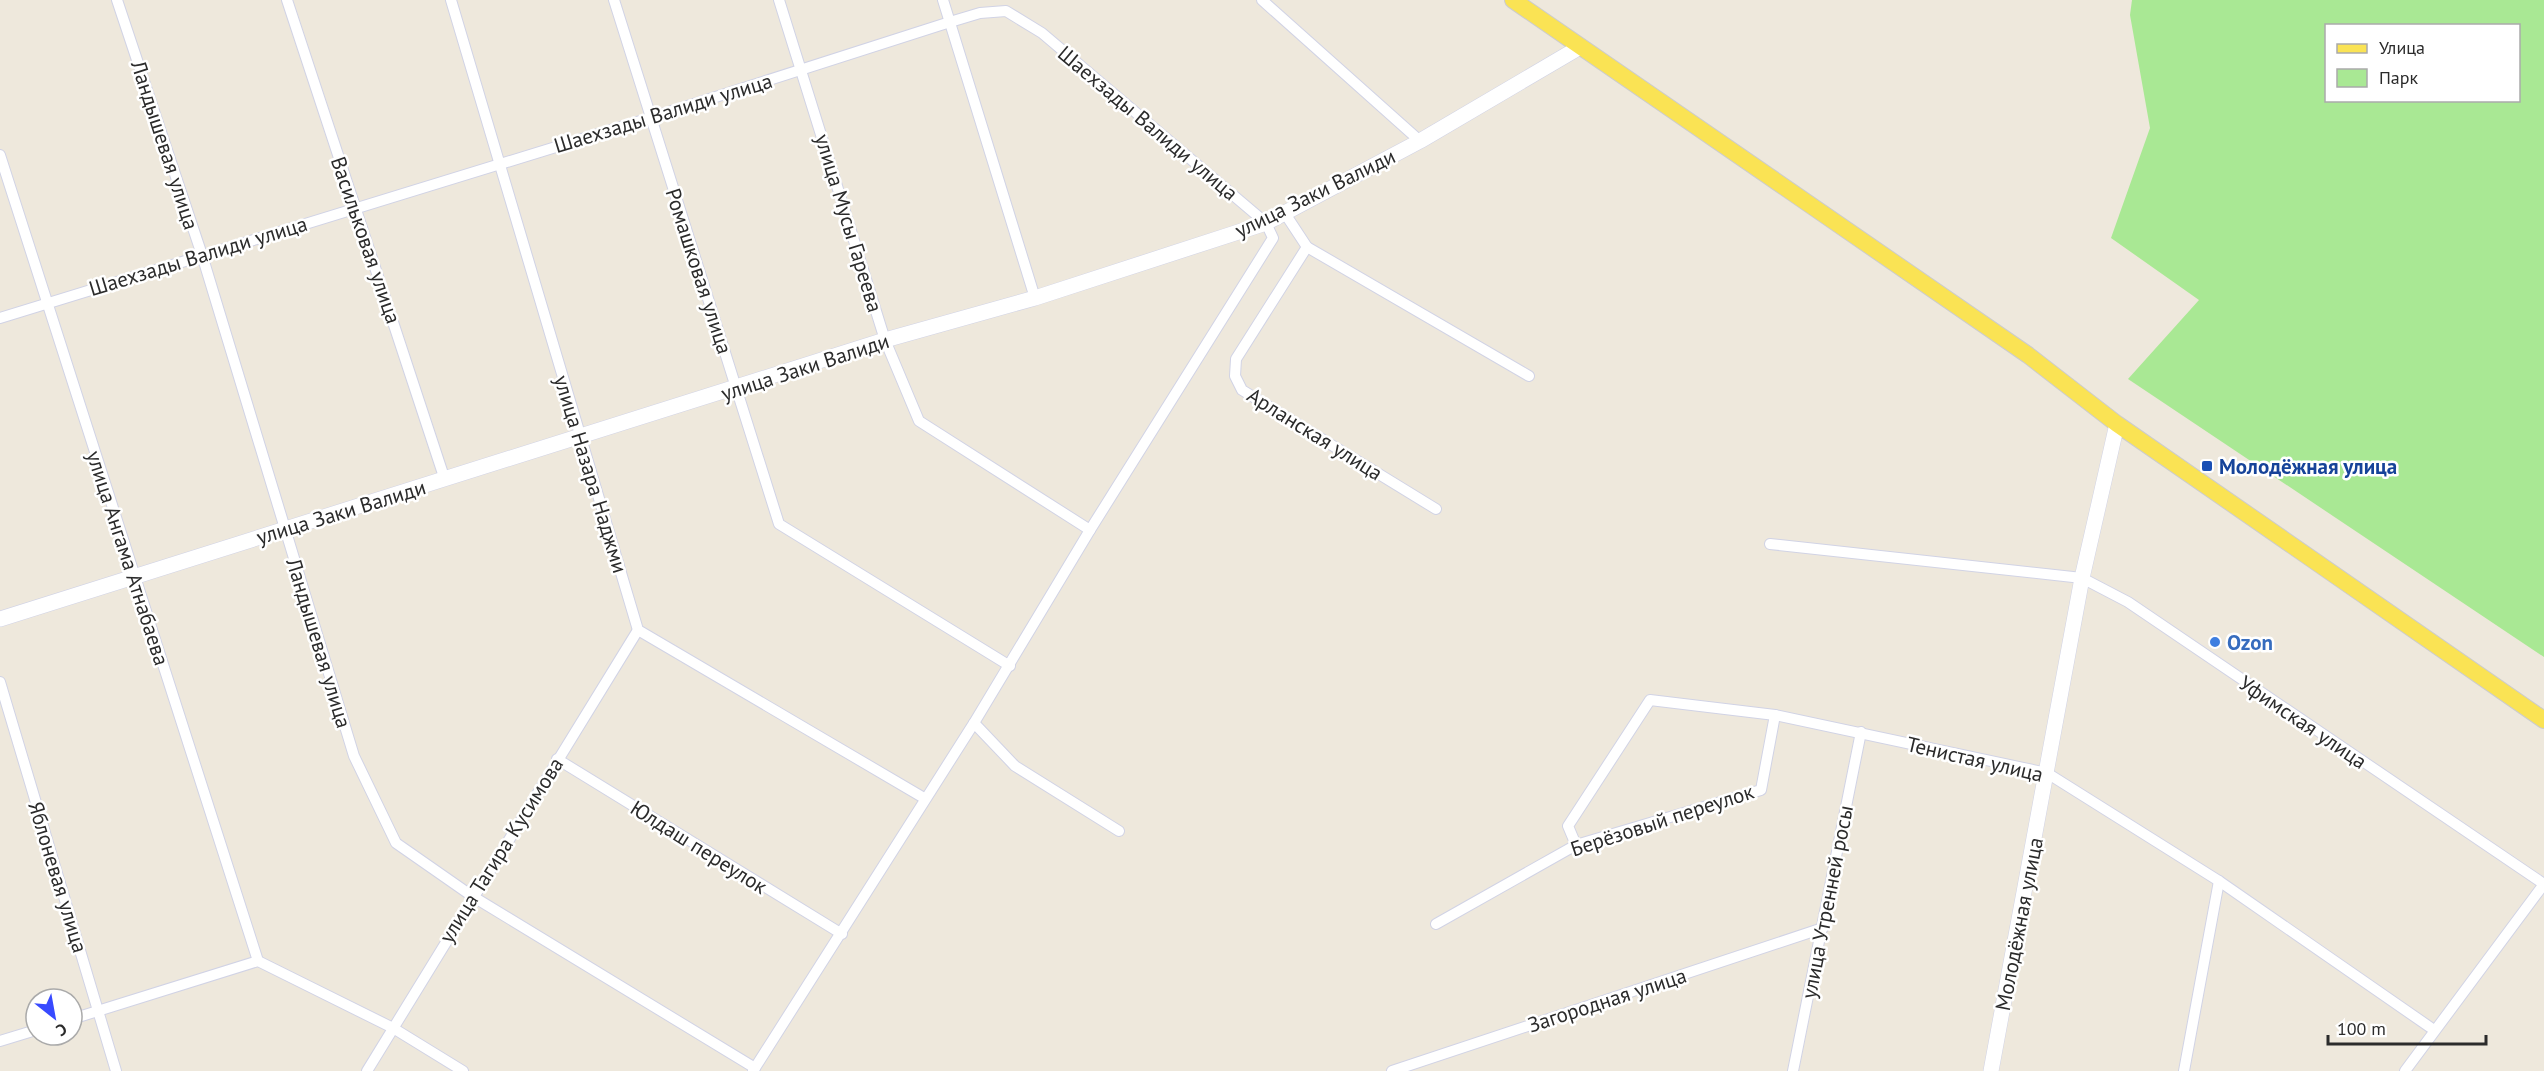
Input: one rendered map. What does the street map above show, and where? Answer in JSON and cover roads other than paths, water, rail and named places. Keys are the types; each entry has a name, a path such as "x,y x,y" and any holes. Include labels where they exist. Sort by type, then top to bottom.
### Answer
{"main road":[{"path":"1514,0 2028,356 2117,424 2544,720"}],"street":[{"name":"Ландышевая улица","path":"117,0 202,255 354,756 396,843 472,896 754,1069"},
{"name":"Васильковая улица","path":"287,0 324,119 356,206 445,480"},
{"name":"улица Назара Наджми","path":"451,0 638,630"},
{"name":"Ромашковая улица","path":"614,0 779,524 1010,666"},
{"name":"улица Мусы Гареева","path":"779,0 885,340 919,421 1090,530"},
{"path":"943,0 1035,298"},
{"path":"1262,0 1420,141"},
{"name":"Шаехзады Валиди улица","path":"0,318 356,206 650,118 950,22 980,13 1006,11 1042,33 1266,223"},
{"name":"улица Заки Валиди","path":"0,620 885,340 1035,298 1266,223 1420,141 1580,47"},
{"name":"улица Ангама Атнабаева","path":"0,155 258,961"},
{"path":"1284,212 1307,247 1529,376"},
{"path":"754,1069 842,934 924,798 1010,666 1090,530 1273,238 1266,223"},
{"name":"Арланская улица","path":"1307,247 1236,359 1235,375 1242,390 1436,508"},
{"name":"Молодёжная улица","path":"1991,1071 2082,578 2117,424"},
{"name":"Уфимская улица","path":"1770,544 2082,578 2128,602 2544,884"},
{"path":"638,630 924,798"},
{"name":"улица Тагира Кусимова","path":"367,1071 472,896 638,630"},
{"name":"Яблоневая улица","path":"0,682 116,1071"},
{"name":"Тенистая улица","path":"1576,845 1568,826 1650,700 1776,715 1862,732 2047,773 2219,881 2434,1030"},
{"name":"Берёзовый переулок","path":"1436,924 1576,845 1761,790 1776,715"},
{"path":"974,723 1016,766 1119,831"},
{"name":"улица Утренней росы","path":"1792,1071 1862,732"},
{"name":"Юлдаш переулок","path":"557,759 842,934"},
{"path":"2184,1071 2219,881"},
{"path":"2405,1071 2544,884"},
{"name":"Загородная улица","path":"1392,1071 1823,928"},
{"path":"84,1015 258,961 393,1028 463,1071"},
{"path":"0,1041 24,1034"}],"place":[{"name":"Молодёжная улица","path":"2207,466"},
{"name":"Ozon","path":"2215,642"}]}
